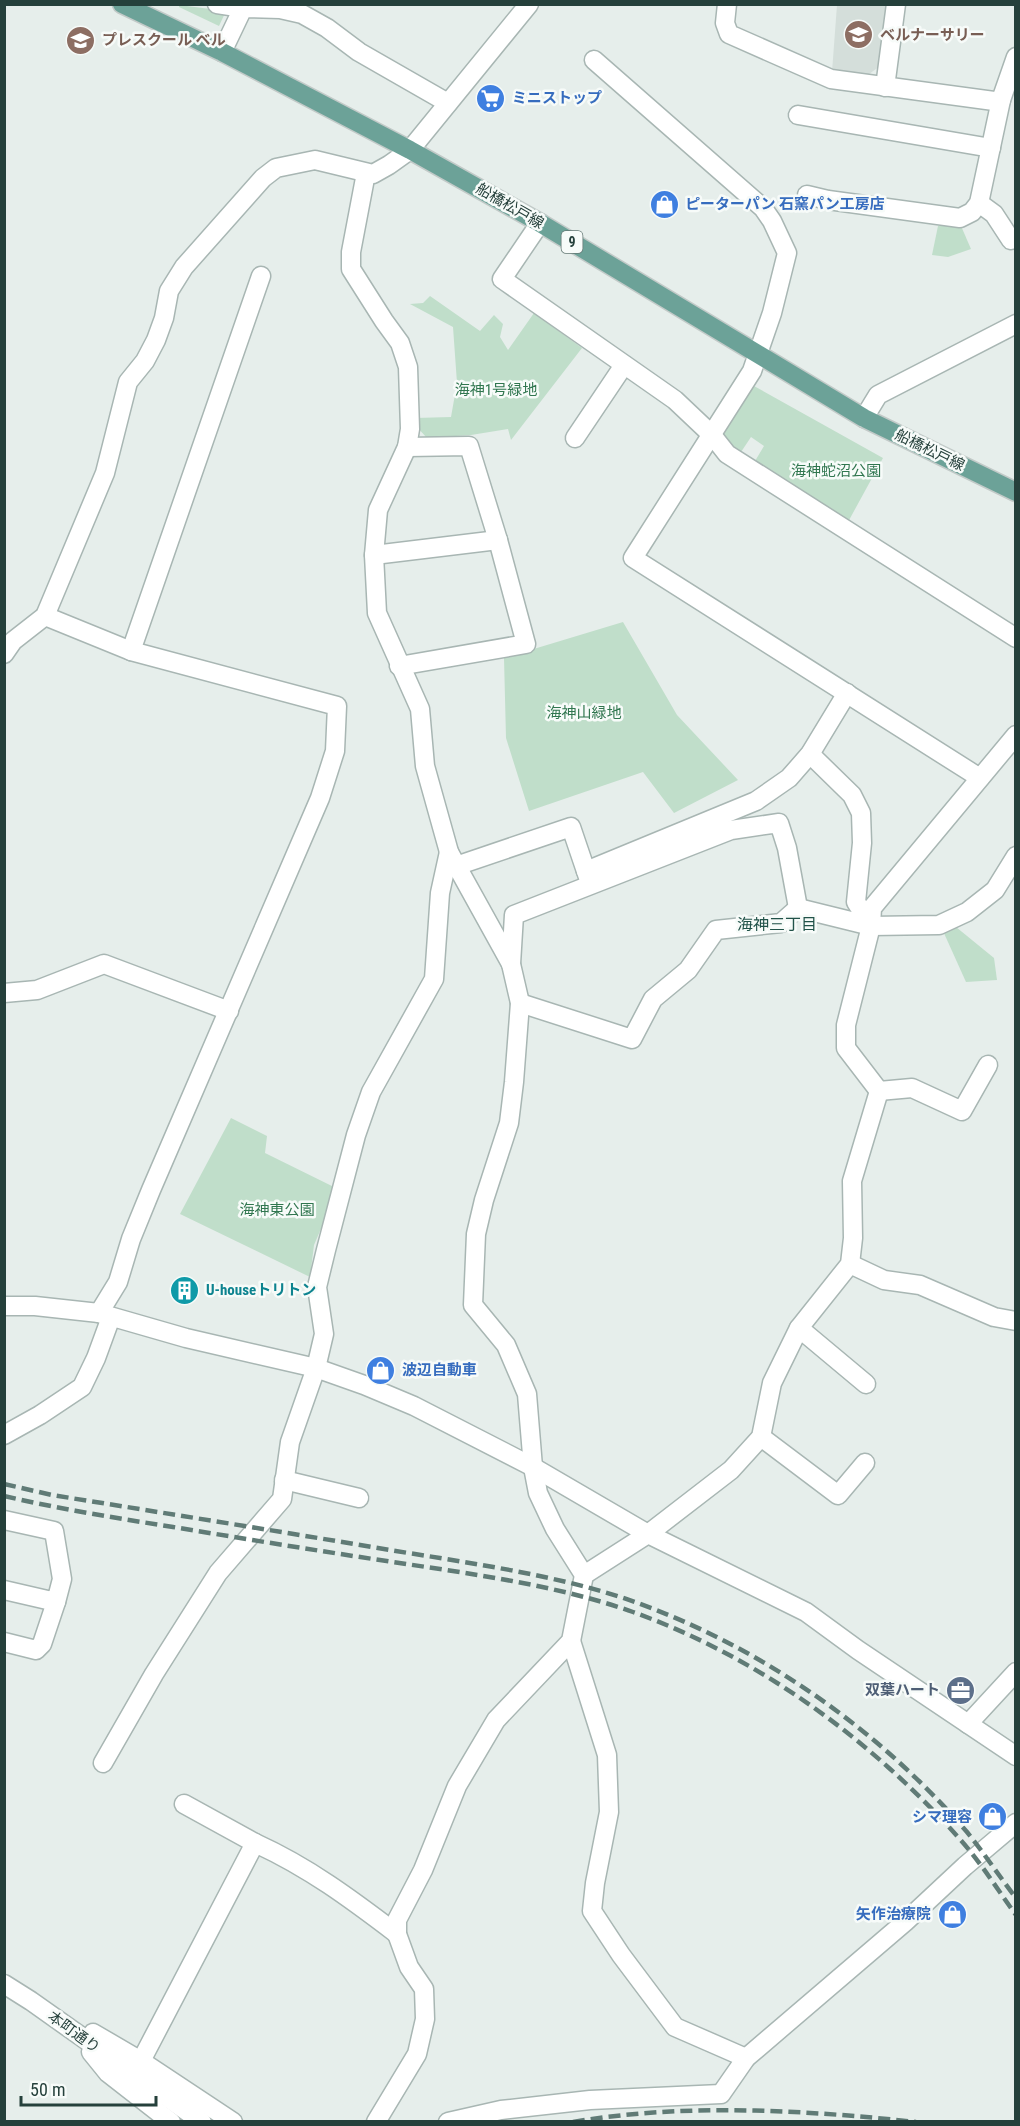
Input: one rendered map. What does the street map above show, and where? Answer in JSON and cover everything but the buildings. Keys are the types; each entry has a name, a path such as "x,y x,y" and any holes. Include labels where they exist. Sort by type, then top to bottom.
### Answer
{"main road":[{"name":"船橋松戸線","path":"122,4 222,52 410,150 540,223 864,418 1016,492"}],"street":[{"path":"218,4 243,8 280,9 302,14 327,28 359,52 448,103"},
{"path":"4,654 13,641 45,616 105,473 128,382 145,361 156,339 170,291 184,267 263,178 276,168 315,160 373,174 410,150 529,4"},
{"path":"728,4 725,23 729,34 831,79 994,101 1001,100"},
{"path":"885,87 896,4"},
{"path":"222,52 243,8"},
{"path":"807,195 828,200 960,218 972,212 979,203 1001,100 1016,57"},
{"path":"594,60 755,201 772,221 787,253 772,312 752,371 633,558 980,778"},
{"path":"798,116 992,148"},
{"path":"366,173 351,252 351,269 400,343 408,367 410,429 406,447 378,510 374,555 377,613 420,709 425,766 453,859 512,964"},
{"path":"979,203 994,214 1011,240"},
{"path":"540,223 502,279 675,400 712,435 726,454 1016,638"},
{"path":"130,651 261,276"},
{"path":"864,418 878,395 1016,324"},
{"path":"575,438 624,365"},
{"path":"399,666 526,644 498,540 469,446 406,447"},
{"path":"374,555 498,540"},
{"path":"4,1435 40,1415 82,1387 96,1358 105,1315 131,1239 202,1067 229,1011 320,798 335,751 337,706 130,651 45,616"},
{"path":"746,2058 675,2027 621,1955 592,1911 609,1812 607,1755 571,1641 584,1575 555,1529 538,1493 533,1467 527,1394 506,1345 473,1305 477,1234 484,1200 509,1123 520,1003 512,964 514,915 588,878 756,801 789,778 810,754 847,693"},
{"path":"879,1091 846,1048 846,1025 871,926 872,908 1016,735"},
{"path":"810,754 852,795 861,813 862,843 856,903 871,926"},
{"path":"588,878 731,830 779,823 787,848 798,908"},
{"path":"453,859 571,827 588,878"},
{"path":"798,908 871,926 939,925 967,912 995,891 1016,856"},
{"path":"103,1763 166,1654 211,1583 282,1499 290,1442 324,1334 317,1287 356,1135 371,1092 434,979 440,893 453,859"},
{"path":"520,1003 632,1039 653,999 688,970 716,930 781,923 798,908"},
{"path":"4,993 37,990 104,964 229,1011"},
{"path":"879,1091 912,1088 962,1111 988,1065"},
{"path":"584,1575 648,1534 731,1470 761,1437 772,1383 799,1328 850,1264 853,1238 852,1180 879,1091"},
{"path":"850,1264 884,1280 920,1285 994,1317 1016,1321"},
{"path":"4,1306 35,1306 105,1315 186,1338 315,1368 364,1384 414,1406 533,1467 648,1534 806,1612 858,1650 1016,1756"},
{"path":"799,1328 866,1384"},
{"path":"761,1437 838,1496 866,1463"},
{"path":"284,1480 359,1498"},
{"path":"4,1520 54,1531 62,1579 42,1644 36,1650 4,1642"},
{"path":"4,1590 56,1602"},
{"path":"376,2121 417,2054 425,2019 424,1989 410,1967 397,1934 398,1920 423,1869 457,1786 496,1720 571,1641"},
{"path":"968,1724 1016,1672"},
{"path":"184,1804 255,1843 284,1856 333,1885 397,1934"},
{"path":"448,2121 501,2110 590,2100 721,2094 746,2058 905,1922 965,1866 1016,1823"},
{"path":"139,2068 255,1843"},
{"name":"本町通り","path":"4,1984 76,2033 139,2068 202,2121"},
{"path":"52,2016 100,2036 139,2068 233,2121"},
{"path":"76,2033 108,2073 171,2121"}],"shaded area":[{"name":"ベルナーサリー","path":"837,5 888,5 880,66 865,77 832,72"}],"green space":[{"path":"179,5 226,11 219,26"},
{"path":"938,226 961,226 971,249 948,257 932,255"},
{"name":"海神1号緑地","path":"430,296 480,331 494,315 503,324 500,337 508,350 534,313 582,348 511,440 508,429 471,435 427,438 416,426 415,418 451,417 457,383 453,327 410,304 423,303"},
{"name":"海神蛇沼公園","path":"754,386 883,458 848,522 755,461 764,446 751,437 741,452 727,444 723,433"},
{"name":"海神山緑地","path":"623,622 677,715 738,780 674,813 643,772 529,811 506,738 504,658"},
{"path":"956,927 994,958 997,980 966,982 943,931"},
{"name":"海神東公園","path":"231,1118 267,1136 265,1153 338,1189 314,1245 310,1277 180,1214"}],"railway":[{"path":"4,1484 52,1495 545,1577 635,1602 682,1621 773,1668 816,1696 857,1727 933,1795 967,1832 1016,1898"},
{"path":"4,1496 109,1517 514,1581 575,1594 633,1612 679,1631 724,1652 809,1704 887,1766 966,1846 1016,1915"},
{"path":"573,2122 657,2112 700,2110 831,2114 916,2122"}],"place":[{"name":"ベルナーサリー","path":"859,35"},
{"name":"プレスクール ベル","path":"81,40"},
{"name":"ミニストップ","path":"491,98"},
{"name":"ピーターパン 石窯パン工房店","path":"664,204"},
{"name":"U-houseトリトン","path":"185,1290"},
{"name":"波辺自動車","path":"381,1370"},
{"name":"双葉ハート","path":"961,1690"},
{"name":"シマ理容","path":"993,1817"},
{"name":"矢作治療院","path":"952,1914"}],"district":[{"name":"海神三丁目","path":"777,924"}]}
